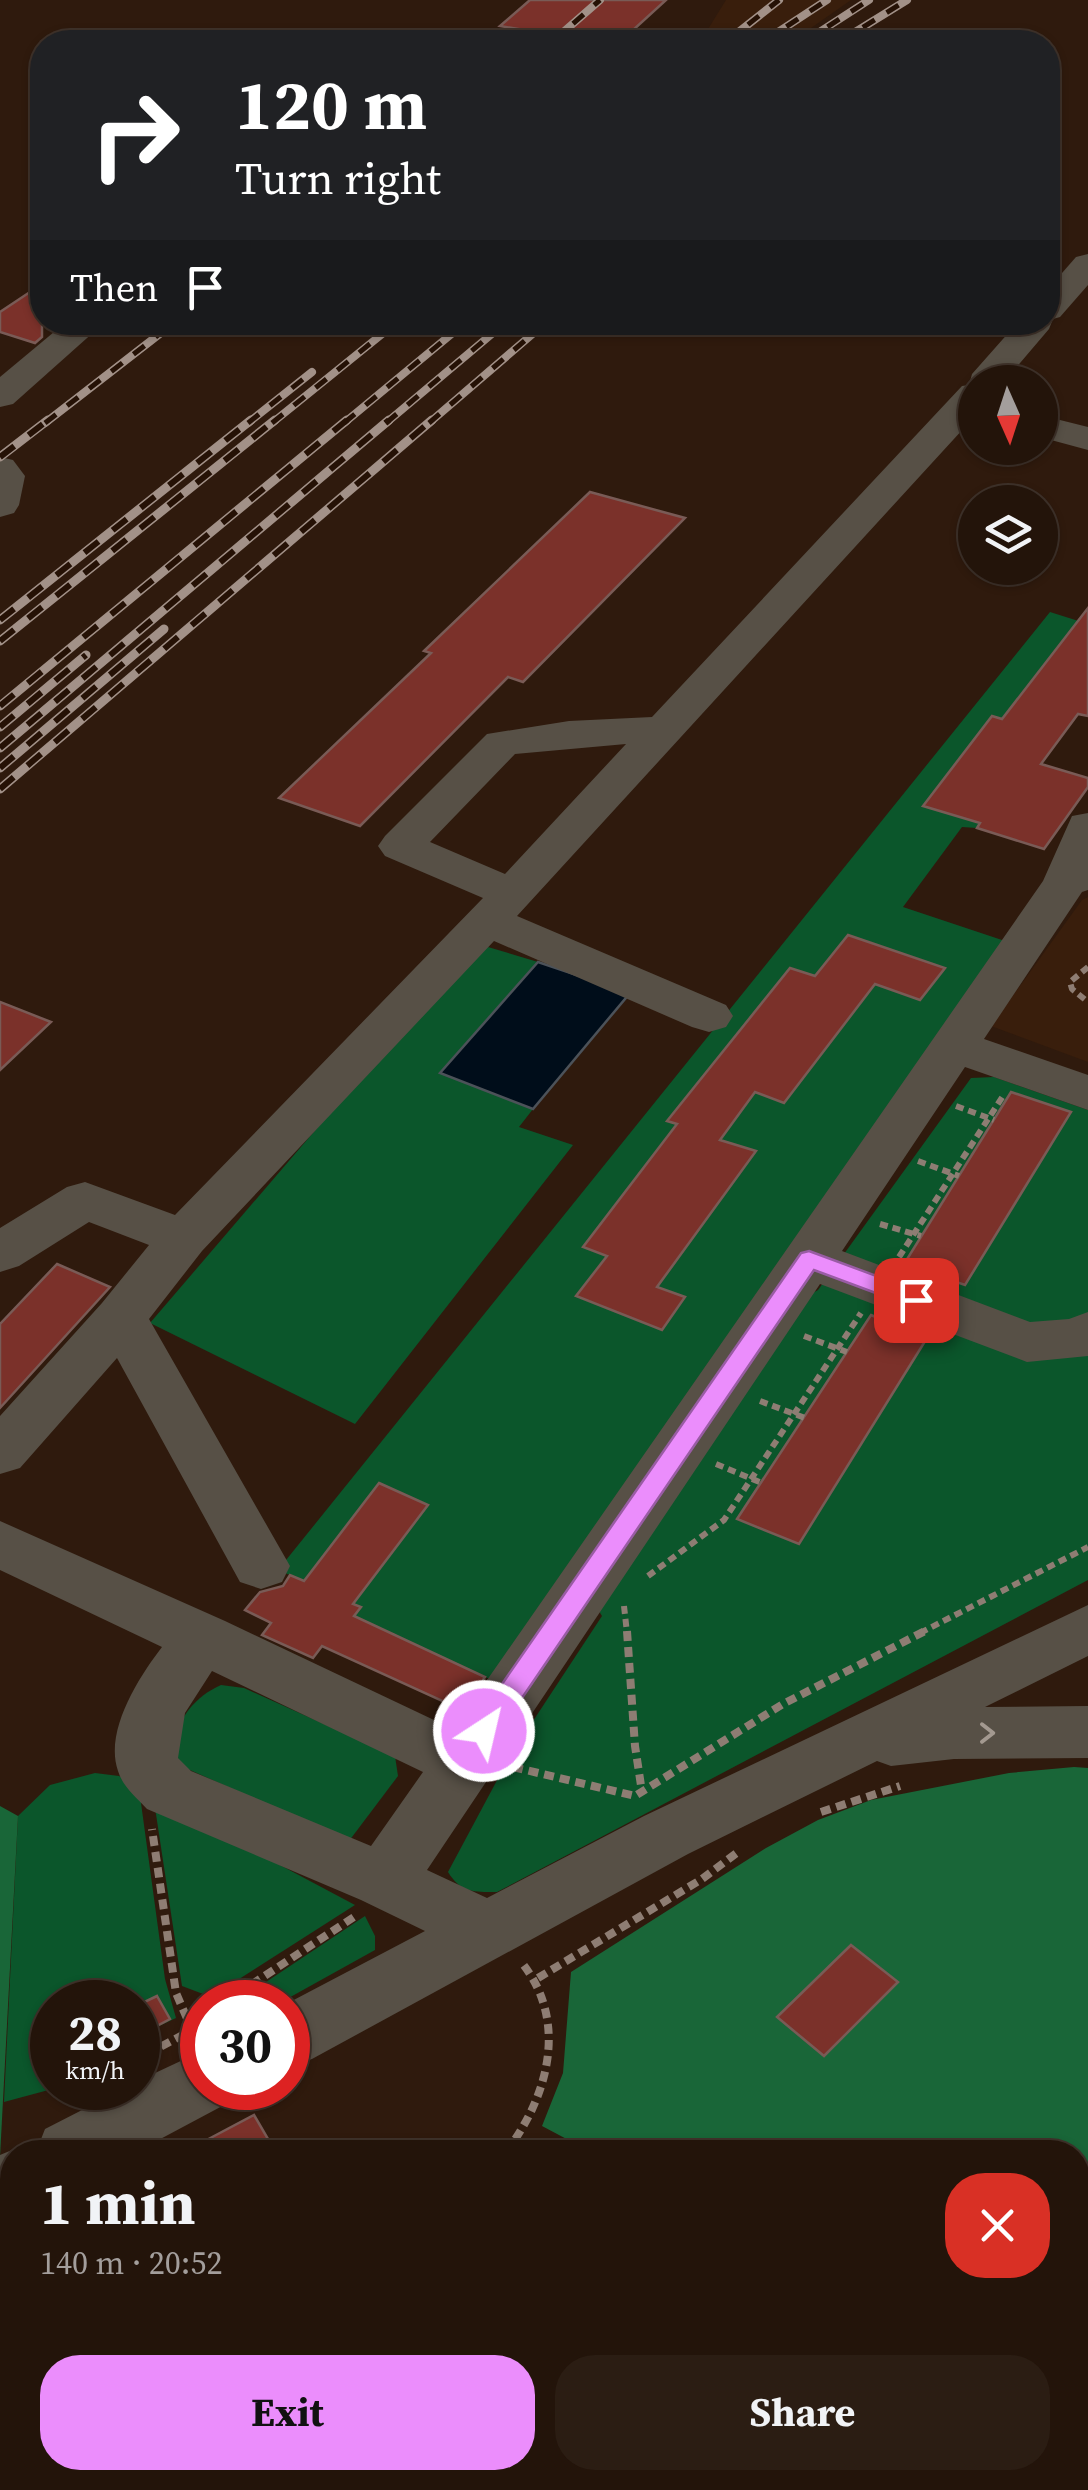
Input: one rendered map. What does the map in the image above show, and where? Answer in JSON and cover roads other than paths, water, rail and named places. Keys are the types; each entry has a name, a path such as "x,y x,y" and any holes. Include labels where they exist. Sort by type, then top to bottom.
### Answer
{"street":[{"path":"1060,297 1086,270"},
{"path":"0,396 73,335"},
{"path":"1001,365 1025,335"},
{"path":"0,1453 120,1316 182,1238 500,908 660,730 958,415"},
{"path":"1058,431 1088,439"},
{"path":"0,468 6,476 0,505"},
{"path":"660,730 569,734 502,744 402,846 500,908 709,1016"},
{"path":"392,1884 463,1762 954,1046 1077,878 1088,826"},
{"path":"954,1046 1088,1093"},
{"path":"0,1253 85,1200 182,1238"},
{"path":"809,1259 1028,1342 1085,1337 1088,1332"},
{"path":"120,1316 261,1566"},
{"path":"0,1544 463,1762"},
{"path":"310,2025 666,1835 1088,1628"},
{"path":"204,1638 156,1700 146,1744 148,1768 168,1790 392,1884 489,1930"},
{"path":"855,1744 954,1733 1088,1732"},
{"path":"86,2140 180,2069"}],"water":[{"path":"538,962 630,993 533,1109 440,1073"}],"railway":[{"path":"566,30 600,0"},
{"path":"741,30 779,0"},
{"path":"781,30 827,0"},
{"path":"823,30 869,0"},
{"path":"858,30 907,0"},
{"path":"45,423 158,335"},
{"path":"272,423 381,335"},
{"path":"344,423 450,335"},
{"path":"386,423 491,335"},
{"path":"429,423 531,335"},
{"path":"248,423 312,372"},
{"path":"0,457 48,420"},
{"path":"0,620 251,420"},
{"path":"0,641 275,420"},
{"path":"0,706 347,420"},
{"path":"0,748 389,420"},
{"path":"0,789 432,420"},
{"path":"0,768 164,629"},
{"path":"0,727 86,655"}]}
